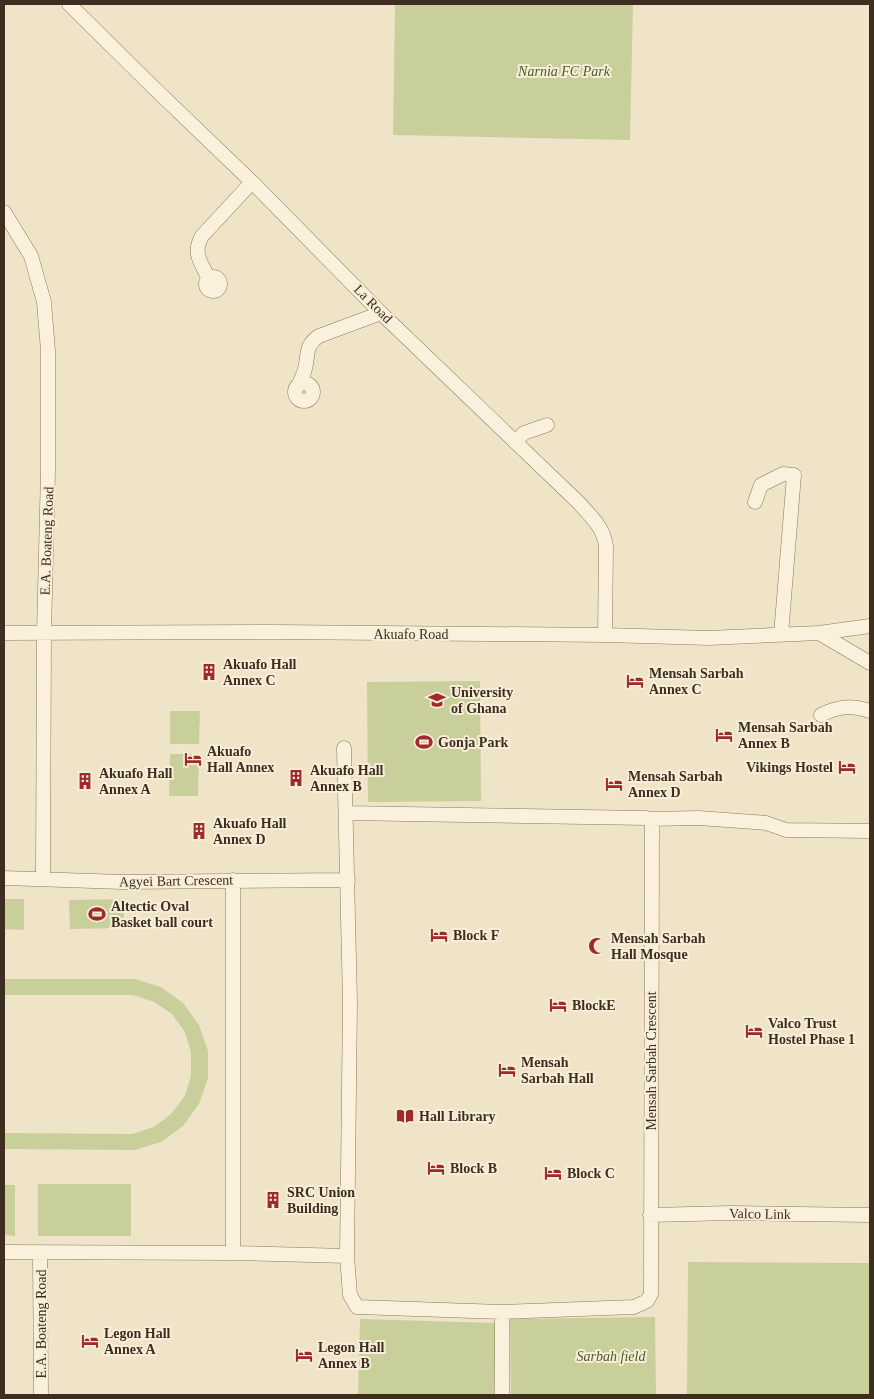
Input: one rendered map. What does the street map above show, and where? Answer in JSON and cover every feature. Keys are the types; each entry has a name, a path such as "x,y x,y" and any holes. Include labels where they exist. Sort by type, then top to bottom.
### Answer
{"street":[{"name":"La Road","path":"69,4 252,182 381,313 579,503 604,535 606,546 604,635"},
{"path":"209,279 196,252 198,242 252,182"},
{"name":"E.A. Boateng Road","path":"4,212 31,256 44,302 48,351 43,879"},
{"path":"300,384 306,365 306,352 310,342 319,336 381,313"},
{"path":"515,442 524,433 547,425"},
{"path":"755,502 761,485 783,474 794,475 781,635"},
{"name":"Akuafo Road","path":"4,633 604,635 709,638 819,633 870,626"},
{"path":"819,633 870,662"},
{"path":"821,715 835,708 858,707 870,711"},
{"path":"4,1252 233,1253 347,1256 350,1059 344,748"},
{"path":"346,813 636,817 650,819 699,818 766,823 786,830 870,831"},
{"name":"Mensah Sarbah Crescent","path":"347,1256 350,1295 357,1306 363,1308 502,1312 634,1307 647,1301 651,1294 652,822 650,819"},
{"name":"Agyei Bart Crescent","path":"4,878 123,882 348,880"},
{"path":"233,880 233,1253"},
{"name":"Valco Link","path":"650,1215 731,1213 870,1215"},
{"name":"E.A. Boateng Road","path":"40,1252 41,1395"},
{"path":"502,1312 502,1395"}],"green space":[{"name":"Narnia FC Park","path":"395,4 633,4 630,140 393,135"},
{"name":"Gonja Park","path":"480,681 481,801 368,802 367,682"},
{"path":"170,711 200,711 199,744 170,744"},
{"path":"170,754 199,754 198,796 169,796"},
{"path":"4,899 24,899 24,930 4,929"},
{"name":"Altectic Oval Basket ball court","path":"124,899 124,928 70,929 69,900"},
{"path":"4,979 135,979 161,987 183,1003 199,1025 208,1051 208,1078 199,1104 183,1126 161,1142 135,1150 4,1149 4,1133 132,1134 154,1127 171,1114 185,1096 191,1075 191,1053 185,1032 172,1014 154,1002 133,995 4,995"},
{"path":"38,1184 131,1184 131,1236 38,1236"},
{"path":"4,1185 15,1185 15,1210 4,1210"},
{"path":"4,1210 15,1210 15,1236 4,1235"},
{"path":"688,1262 870,1263 870,1395 687,1395"},
{"name":"Sarbah field","path":"655,1317 656,1395 511,1395 510,1319"},
{"path":"360,1319 496,1323 494,1395 358,1395"}],"place":[{"name":"Akuafo Hall Annex C","path":"209,672"},
{"name":"Mensah Sarbah Annex C","path":"635,681"},
{"name":"University of Ghana","path":"437,700"},
{"name":"Mensah Sarbah Annex B","path":"724,735"},
{"name":"Gonja Park","path":"424,742"},
{"name":"Akuafo Hall Annex","path":"193,759"},
{"name":"Vikings Hostel","path":"847,767"},
{"name":"Akuafo Hall Annex B","path":"296,778"},
{"name":"Akuafo Hall Annex A","path":"85,781"},
{"name":"Mensah Sarbah Annex D","path":"614,784"},
{"name":"Akuafo Hall Annex D","path":"199,831"},
{"name":"Altectic Oval Basket ball court","path":"97,914"},
{"name":"Block F","path":"439,935"},
{"name":"Mensah Sarbah Hall Mosque","path":"597,946"},
{"name":"BlockE","path":"558,1005"},
{"name":"Valco Trust Hostel Phase 1","path":"754,1031"},
{"name":"Mensah Sarbah Hall","path":"507,1070"},
{"name":"Hall Library","path":"405,1116"},
{"name":"Block B","path":"436,1168"},
{"name":"Block C","path":"553,1173"},
{"name":"SRC Union Building","path":"273,1200"},
{"name":"Legon Hall Annex A","path":"90,1341"},
{"name":"Legon Hall Annex B","path":"304,1355"}]}
